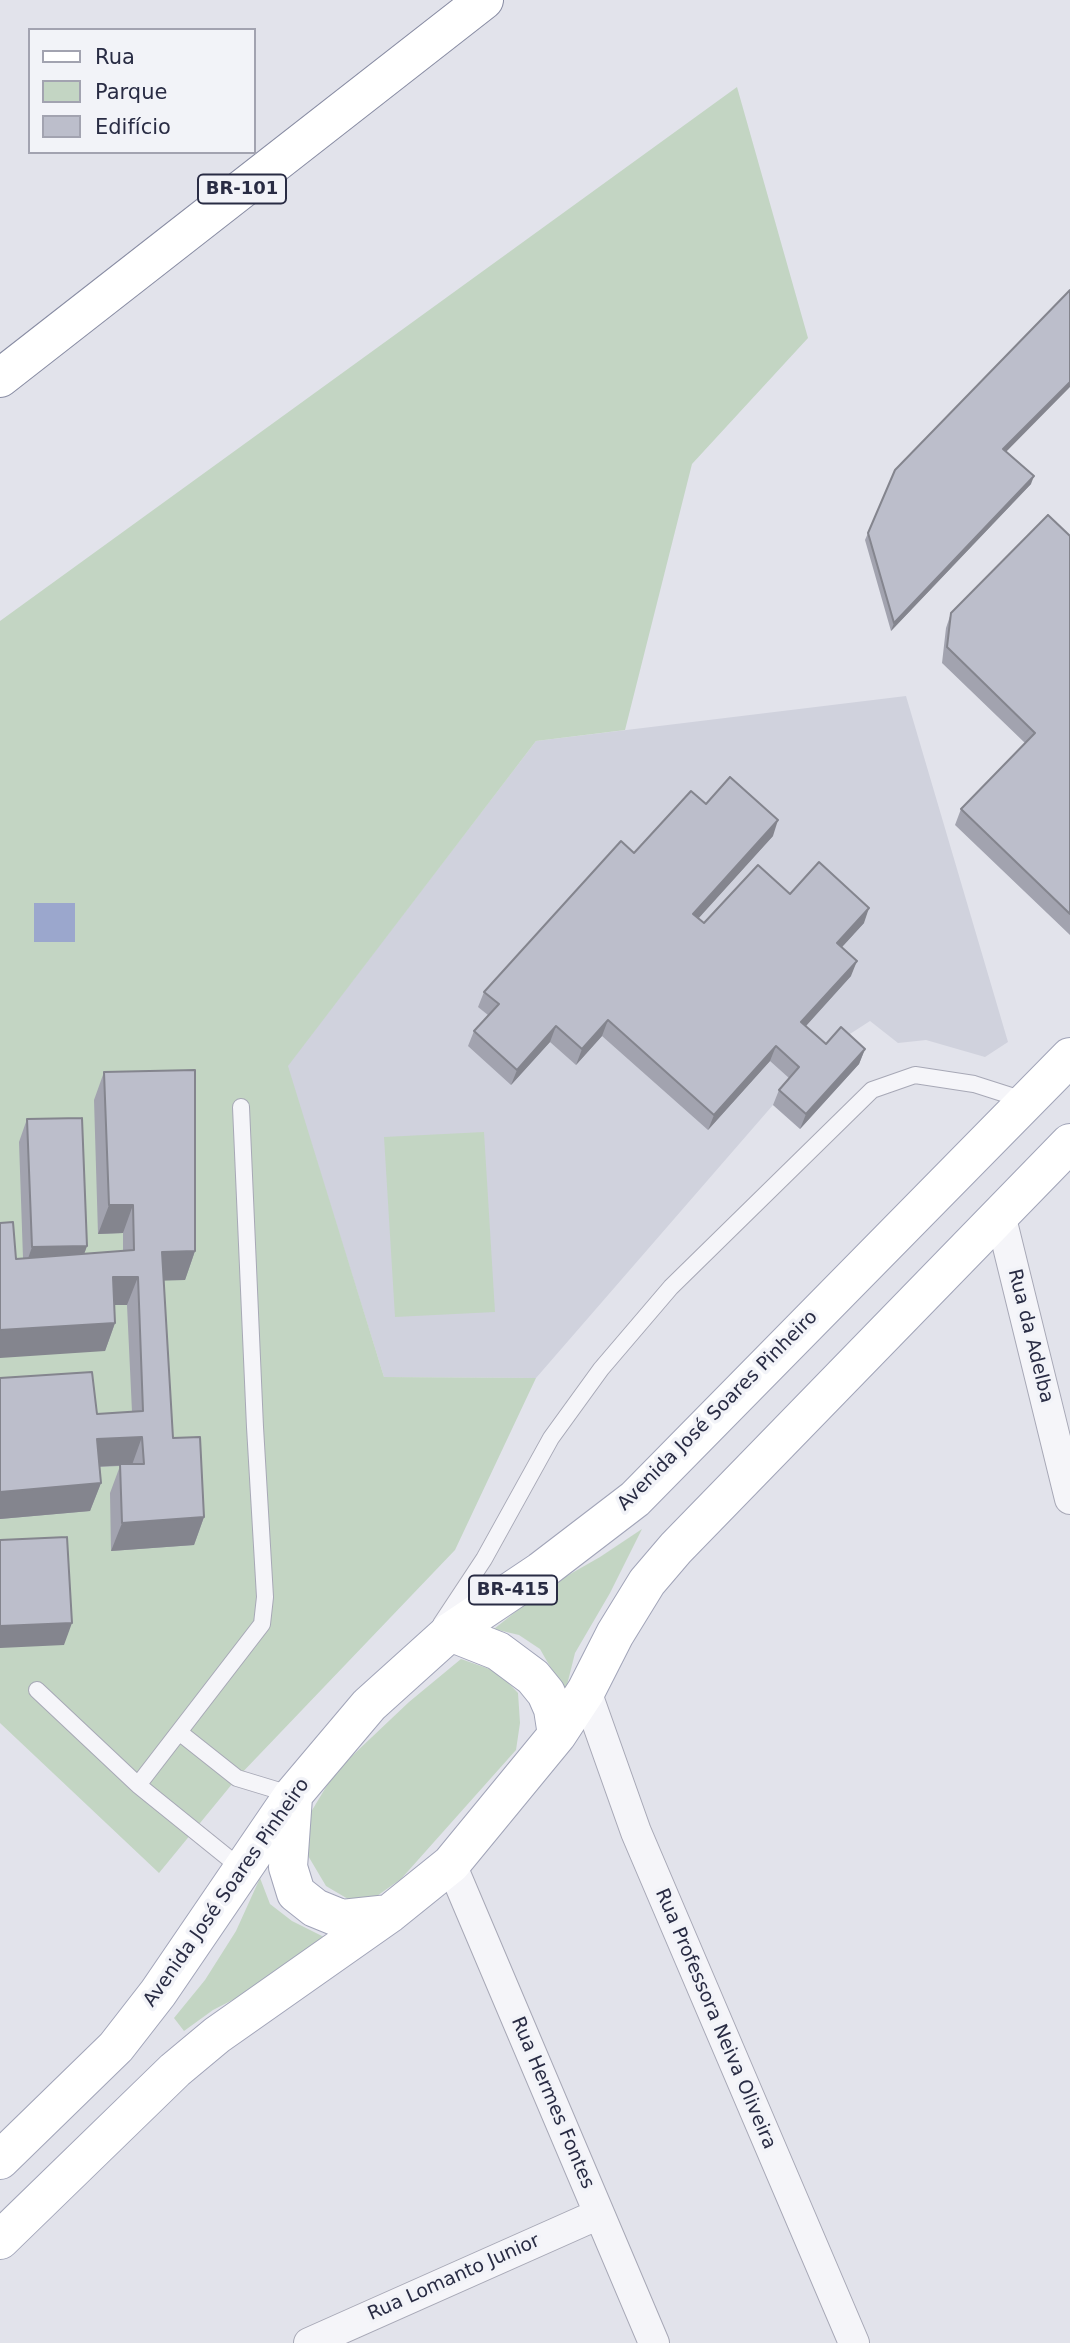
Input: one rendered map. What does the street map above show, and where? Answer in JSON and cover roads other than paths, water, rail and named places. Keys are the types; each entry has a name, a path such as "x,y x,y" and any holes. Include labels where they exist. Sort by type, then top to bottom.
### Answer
{"main road":[{"name":"BR-101","path":"0,378 484,0"},
{"name":"Avenida José Soares Pinheiro","path":"0,2160 116,2047 158,1993 293,1795 369,1706 450,1632 541,1571 635,1499 1070,1057"},
{"path":"0,2240 175,2070 217,2035 389,1914 451,1864 557,1735 586,1691 615,1634 647,1582 676,1548 1070,1143"},
{"path":"450,1632 498,1651 533,1677 546,1693 553,1709 557,1735"},
{"path":"293,1795 288,1867 296,1893 314,1908 342,1919 389,1914"}],"street":[{"name":"Rua da Adelba","path":"1000,1214 1066,1465 1070,1499"},
{"name":"Rua Professora Neiva Oliveira","path":"586,1691 636,1832 853,2343"},
{"name":"Rua Hermes Fontes","path":"451,1864 654,2343"},
{"name":"Rua Lomanto Junior","path":"309,2343 599,2214"}],"lane":[{"path":"413,1666 484,1559 551,1438 601,1369 671,1287 872,1090 915,1075 974,1084 1027,1101"},
{"path":"138,1785 262,1624 265,1597 241,1107"},
{"path":"37,1690 138,1785 242,1870"},
{"path":"179,1732 237,1778 293,1795"}],"water":[{"path":"34,903 75,903 75,942 34,942"}]}
